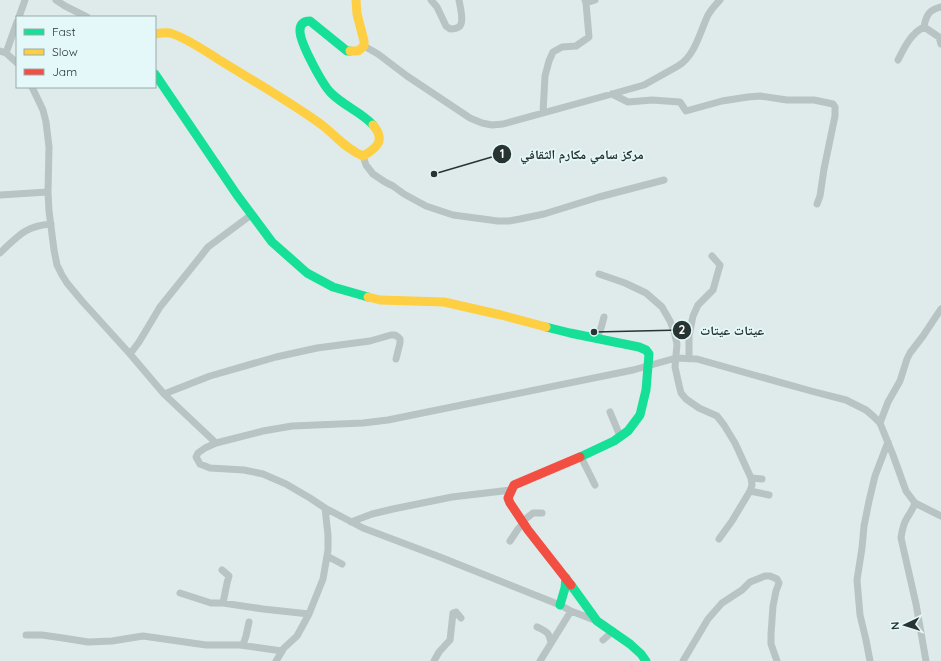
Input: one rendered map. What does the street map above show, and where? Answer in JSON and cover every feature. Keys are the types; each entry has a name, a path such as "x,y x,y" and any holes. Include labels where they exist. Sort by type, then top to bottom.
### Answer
{"main road":[{"path":"156,34 163,32 170,33 206,52 292,104 323,126 352,150 364,156 377,146 379,136 377,132 366,118 333,96 326,88 301,39 300,31 301,25 304,22 310,21 347,51 358,51 364,46 364,41 357,14 356,0"},
{"path":"156,75 251,215 272,242 307,273 333,287 362,296 380,300 444,302 570,333 643,348 649,354 646,390 640,415 628,432 614,441 581,457 514,485 508,498 528,530 566,578 597,621 630,644 646,661"},
{"path":"560,605 566,578"}],"street":[{"path":"19,16 25,0"},
{"path":"56,0 85,16"},
{"path":"431,0 437,7 446,26 450,29 460,26 461,24 459,0"},
{"path":"543,113 545,76 553,52 562,47 576,46 589,37 585,2 595,0"},
{"path":"364,46 378,54 407,76 470,118 492,125 503,124 644,85 688,58 709,14 720,0"},
{"path":"898,60 907,43 918,30 924,26 925,18 929,13 934,8 941,7"},
{"path":"16,24 2,53 16,63"},
{"path":"924,26 940,39"},
{"path":"32,88 43,110 46,122 49,147 48,192 51,224 57,265 64,279 164,394 216,443"},
{"path":"612,94 628,102 652,100 680,102 686,111 722,101 760,96 787,100 814,100 833,104 835,107 835,116 820,196 817,204"},
{"path":"364,156 366,165 373,174 426,206 453,215 498,221 520,219 544,214 599,197 664,180"},
{"path":"0,195 48,192"},
{"path":"130,354 160,307 200,256 208,247 251,215"},
{"path":"0,254 22,232 40,225 51,224"},
{"path":"689,359 689,336 693,316 698,305 713,290 720,265 712,256"},
{"path":"599,274 646,292 662,307 674,331 677,344 675,367 682,393 686,399 699,408 717,416 735,443 751,478 752,485 750,491 719,539"},
{"path":"880,423 888,402 900,381 910,353 941,309"},
{"path":"596,339 604,317"},
{"path":"164,394 210,376 276,357 317,348 370,341 391,335 396,335 400,339 396,359"},
{"path":"597,621 440,557 363,528 325,508 286,484 263,474 244,470 210,468 200,464 196,457 198,453 205,448 216,443 263,431 292,426 363,423 388,420 648,366 676,358 697,359 811,392 846,400 866,410 880,423 894,455 906,491 915,503 941,516"},
{"path":"610,412 620,436"},
{"path":"870,661 860,615 857,580 869,501 875,476 888,442"},
{"path":"581,457 595,485"},
{"path":"751,478 762,479"},
{"path":"351,522 372,514 393,509 452,498 511,490"},
{"path":"750,491 769,495"},
{"path":"915,503 902,528 901,538 916,604 926,661"},
{"path":"276,661 284,648 297,636 309,614 323,579 328,550 325,508"},
{"path":"510,541 518,529 533,513 542,513"},
{"path":"327,556 342,564"},
{"path":"222,570 229,576 223,603"},
{"path":"684,661 708,619 722,603 742,590 750,582 765,576 770,576 777,579 779,583 773,606 771,634 771,644 778,661"},
{"path":"180,593 212,603 223,603 309,614"},
{"path":"540,661 571,611"},
{"path":"434,661 439,652 450,640 453,613 456,612 461,618"},
{"path":"243,645 249,622"},
{"path":"537,627 546,631 550,635 551,643"},
{"path":"603,640 613,631"},
{"path":"26,635 42,635 88,642 112,641 143,636 206,645 243,645 282,651"}],"traffic: fast":[{"path":"350,51 347,51 310,21 304,22 301,26 300,30 303,44 317,73 327,88 336,98 363,116 373,125"},
{"path":"156,75 237,195 272,242 307,273 333,287 368,297"},
{"path":"546,327 639,347 646,350 649,354 646,390 640,415 628,431 614,441 580,457"},
{"path":"560,605 566,578"},
{"path":"571,585 597,621 630,644 646,661"}],"traffic: slow":[{"path":"350,51 358,51 364,46 357,14 356,0"},
{"path":"156,34 170,33 196,45 297,108 322,125 341,142 363,156 376,147 378,143 379,135 373,125"},
{"path":"368,297 380,300 444,302 546,327"}],"traffic: jam":[{"path":"571,585 528,530 508,498 514,485 580,457"}],"place":[{"name":"مركز سامي مكارم الثقافي","path":"434,174"},
{"name":"عيتات عيتات","path":"594,332"}]}
